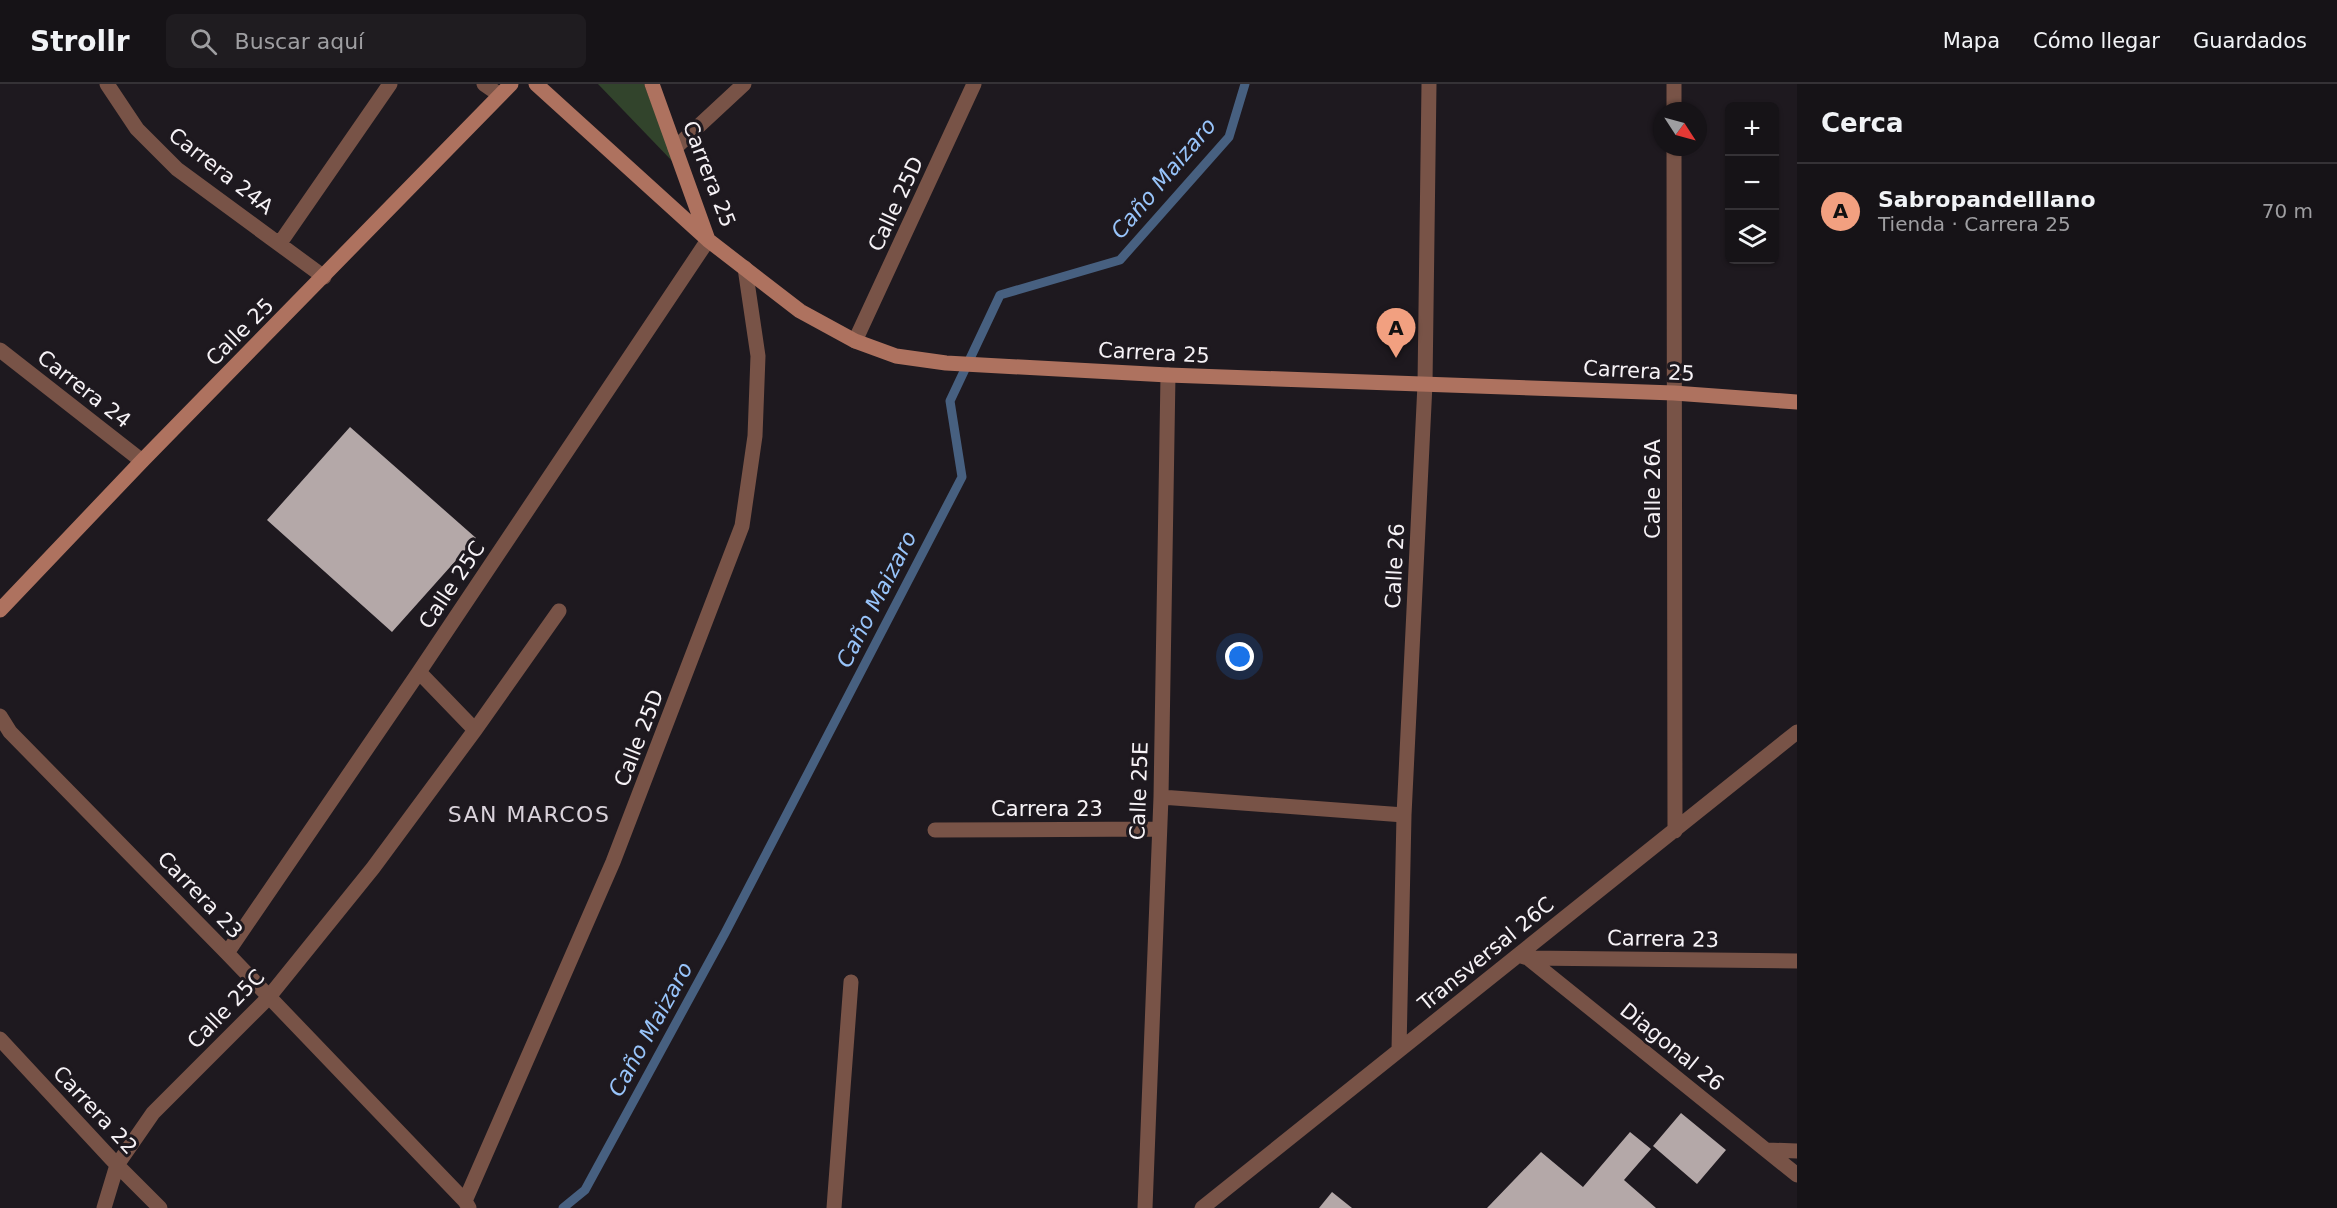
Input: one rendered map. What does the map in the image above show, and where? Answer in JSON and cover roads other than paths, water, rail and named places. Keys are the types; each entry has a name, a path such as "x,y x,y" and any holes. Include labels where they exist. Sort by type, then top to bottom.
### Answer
{"street":[{"name":"Carrera 24A","path":"107,84 137,129 177,169 324,277"},
{"path":"280,243 390,84"},
{"path":"484,84 505,89"},
{"path":"536,84 708,240"},
{"name":"Carrera 25","path":"652,84 708,240 800,311 855,341 896,356 946,363 1168,375 1674,393 1797,402"},
{"path":"675,148 744,84"},
{"name":"Calle 25D","path":"855,341 974,84"},
{"name":"Calle 26","path":"1399,1050 1404,815 1425,384 1429,84"},
{"path":"1674,84 1674,102"},
{"name":"Calle 25","path":"0,610 505,89"},
{"name":"Calle 26A","path":"1674,156 1674,831"},
{"name":"Calle 25C","path":"227,953 708,240"},
{"name":"Calle 25D","path":"467,1204 613,862 742,526 755,436 758,356 745,268"},
{"name":"Carrera 24","path":"0,350 142,461"},
{"name":"Calle 25E","path":"1145,1208 1161,797 1168,375"},
{"name":"Calle 25C","path":"104,1208 117,1165 153,1113 268,998 373,868 559,611"},
{"path":"418,672 475,730"},
{"name":"Carrera 23","path":"0,716 10,732 227,953 467,1204"},
{"name":"Transversal 26C","path":"1202,1208 1399,1050 1523,956 1797,732"},
{"path":"1161,797 1404,815"},
{"name":"Carrera 23","path":"935,830 1159,830"},
{"name":"Carrera 23","path":"1523,956 1797,962"},
{"name":"Diagonal 26","path":"1523,956 1797,1175"},
{"path":"834,1208 851,982"},
{"name":"Carrera 22","path":"0,1038 117,1165 160,1208"},
{"path":"1767,1150 1797,1151"}],"waterway":[{"name":"Caño Maizaro","path":"563,1208 585,1190 725,933 962,477 950,401 1000,295 1120,260 1229,137 1245,84"}],"place":[{"name":"Sabropandelllano","path":"1396,358"}],"district":[{"name":"SAN MARCOS","path":"529,814"}]}
